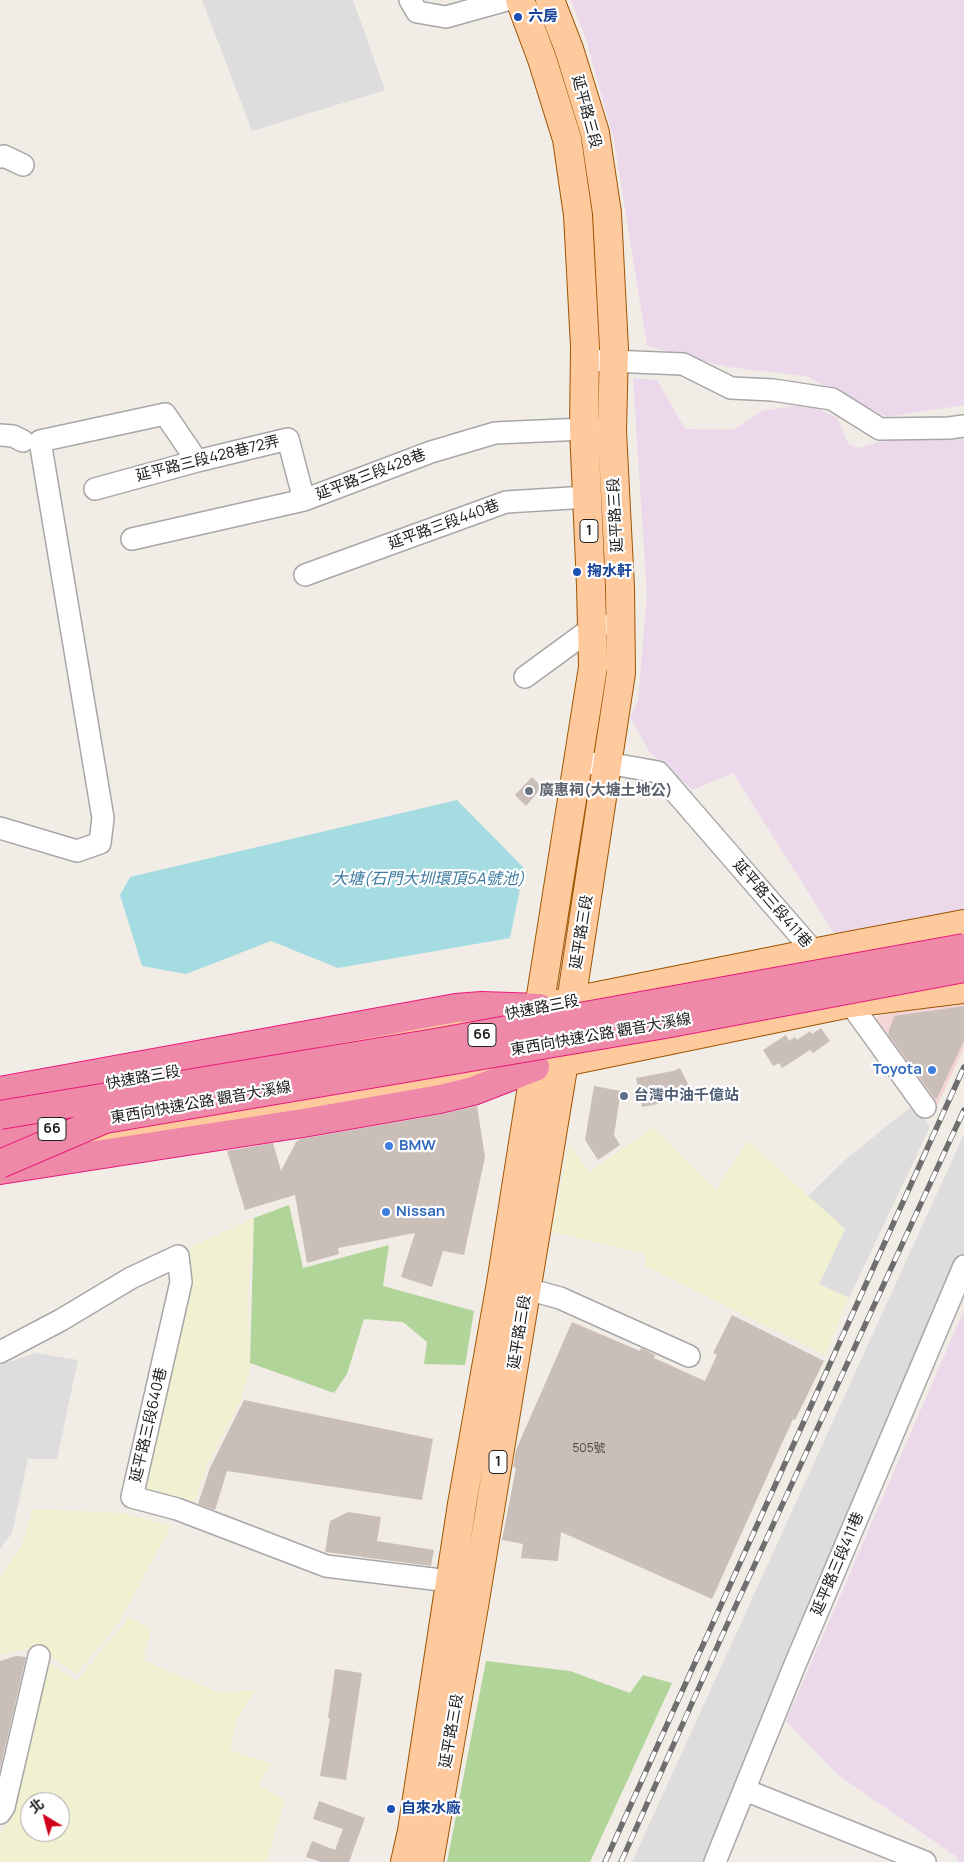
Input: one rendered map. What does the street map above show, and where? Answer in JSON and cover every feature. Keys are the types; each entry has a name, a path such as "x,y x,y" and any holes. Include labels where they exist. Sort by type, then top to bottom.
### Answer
{"highway":[{"name":"東西向快速公路 觀音大溪線","path":"0,1115 436,1043 964,948"},
{"name":"東西向快速公路 觀音大溪線","path":"0,1139 665,1024 964,968"},
{"path":"0,1091 456,1008 482,1006 539,1008"},
{"path":"0,1170 440,1099 473,1091 535,1067"},
{"path":"0,1164 105,1120"}],"main road":[{"name":"延平路三段","path":"405,1862 412,1831 449,1581 501,1283 535,1067 539,1008 593,667 584,429 585,360 578,214 567,139 542,59 520,0"},
{"name":"延平路三段","path":"429,1862 490,1510 564,1062 571,1002 621,673 612,432 613,360 607,214 595,133 569,49 550,0"},
{"name":"快速路三段","path":"0,1102 500,1016 815,952 964,924"},
{"name":"66","path":"0,1156 564,1062 850,1003 964,989"},
{"path":"501,1283 527,1289"},
{"path":"462,1504 490,1510"}],"street":[{"path":"410,0 417,12 446,17 507,0"},
{"path":"0,157 4,156 23,165"},
{"path":"585,360 682,364 731,388 773,390 832,399 880,429 964,426"},
{"path":"0,434 31,441 165,414 197,461"},
{"name":"延平路三段428巷","path":"132,539 304,500 431,452 496,433 584,429 612,432"},
{"name":"延平路三段428巷72弄","path":"95,489 197,461 288,439 304,500"},
{"path":"0,828 77,851 100,843 103,818 31,441"},
{"name":"延平路三段440巷","path":"305,575 506,502 587,497"},
{"path":"525,677 592,628 620,621"},
{"name":"延平路三段411巷","path":"578,764 607,763 658,772 815,952 925,1107"},
{"path":"715,973 718,1030"},
{"name":"延平路三段640巷","path":"0,1352 61,1320 131,1278 178,1256 181,1282 132,1497 177,1509 326,1566 449,1581"},
{"name":"延平路三段411巷","path":"715,1862 798,1658 964,1266"},
{"path":"527,1289 560,1298 689,1356"},
{"path":"0,1813 4,1807 39,1656"},
{"path":"745,1790 925,1862"}],"shaded area":[{"path":"202,0 353,0 385,90 252,131"},
{"path":"571,0 964,0 964,405 887,417 806,376 728,367 647,346 614,140 586,39"},
{"path":"633,378 657,380 685,429 733,430 762,411 809,404 837,418 849,445 859,448 899,436 964,437 964,915 839,941 733,773 692,790 649,751 630,717 638,700 647,596"},
{"name":"Toyota","path":"964,1002 964,1048 937,1106 873,1020 880,1015"},
{"path":"913,1105 930,1127 849,1298 819,1284 845,1229 808,1196 845,1160"},
{"path":"964,1134 964,1255 708,1862 632,1862"},
{"path":"964,1310 964,1862 958,1862 957,1857 838,1775 786,1721"},
{"path":"36,1353 78,1360 57,1459 28,1459 12,1533 0,1549 0,1365"}],"green space":[{"path":"654,1127 716,1190 748,1141 845,1229 819,1284 849,1298 825,1355 645,1266 645,1254 552,1232 569,1144 589,1172"},
{"path":"289,1205 303,1268 389,1245 383,1286 474,1311 465,1365 424,1364 427,1342 403,1322 364,1319 347,1374 334,1393 250,1363 254,1218"},
{"path":"254,1218 248,1293 250,1369 241,1400 207,1466 192,1509 140,1493 187,1292 189,1248"},
{"path":"33,1509 124,1513 171,1526 119,1622 77,1674 50,1657 26,1649 0,1655 0,1577 21,1547"},
{"path":"129,1617 151,1629 143,1660 220,1693 255,1690 237,1719 230,1750 271,1764 258,1785 285,1800 266,1862 0,1862 0,1833 14,1814 48,1662 77,1681"},
{"path":"486,1661 570,1671 630,1693 643,1675 672,1683 590,1862 447,1862"}],"water":[{"name":"大塘(石門大圳環頂5A號池)","path":"457,800 524,868 510,938 338,968 271,941 186,974 142,966 120,895 130,877"}],"building":[{"name":"廣惠祠(大塘土地公)","path":"532,777 542,787 526,806 515,795"},
{"name":"Toyota","path":"964,1006 964,1041 936,1100 888,1034 894,1016"},
{"path":"821,1028 830,1041 813,1053 810,1050 782,1068 779,1063 773,1066 763,1050 786,1035 789,1041 795,1037 797,1040 810,1031 812,1034"},
{"path":"680,1068 689,1086 656,1093 658,1104 642,1107 636,1078"},
{"path":"594,1086 621,1091 614,1135 620,1145 598,1160 585,1140"},
{"path":"477,1106 485,1157 464,1255 443,1251 432,1287 401,1277 415,1233 338,1248 339,1254 307,1263 295,1195 245,1210 227,1151 273,1143 281,1171 296,1142 300,1139 443,1114"},
{"path":"732,1315 824,1361 795,1420 793,1419 712,1599 561,1532 558,1561 521,1558 523,1544 502,1540 516,1468 513,1467 516,1450 572,1322 640,1351 641,1348 655,1355 654,1358 705,1381 717,1355 713,1353"},
{"path":"244,1400 433,1439 422,1500 227,1471 215,1510 198,1504 210,1468"},
{"path":"348,1512 381,1517 377,1541 434,1550 431,1566 325,1552 330,1521"},
{"path":"16,1656 26,1657 0,1769 0,1661"},
{"path":"335,1669 362,1673 346,1780 320,1776 330,1718 328,1718"},
{"path":"319,1801 365,1818 349,1862 321,1862 306,1857 312,1841 335,1850 343,1829 313,1819"}],"railway":[{"path":"605,1862 964,1067"},
{"path":"621,1862 726,1627 964,1110"}],"place":[{"name":"六房","path":"518,17"},
{"name":"掬水軒","path":"577,572"},
{"name":"廣惠祠(大塘土地公)","path":"529,791"},
{"name":"Toyota","path":"932,1070"},
{"name":"台灣中油千億站","path":"624,1096"},
{"name":"BMW","path":"389,1146"},
{"name":"Nissan","path":"386,1212"},
{"name":"自來水廠","path":"391,1809"}]}
